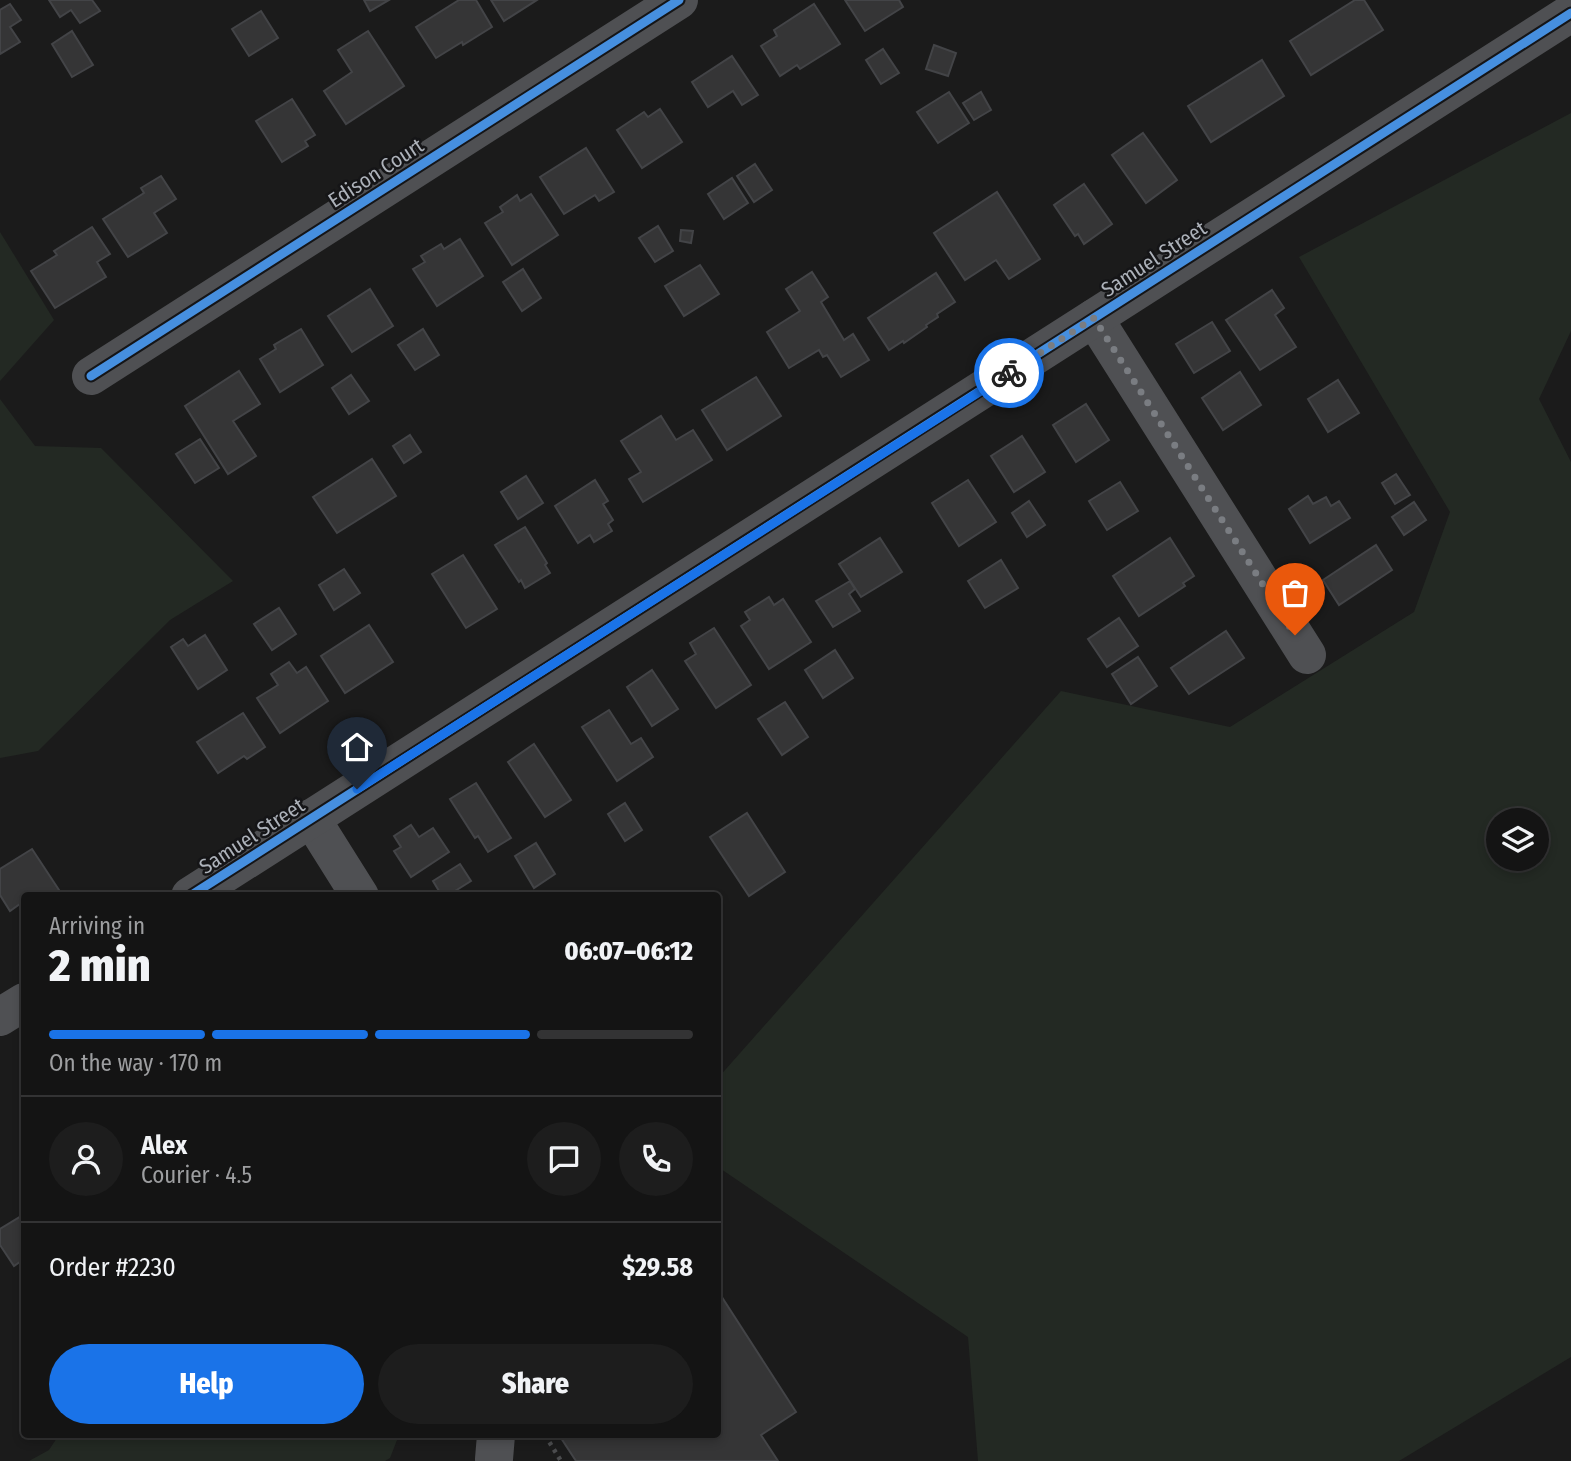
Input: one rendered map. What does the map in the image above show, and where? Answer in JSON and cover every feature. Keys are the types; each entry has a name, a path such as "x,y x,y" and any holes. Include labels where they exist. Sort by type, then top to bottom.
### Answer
{"street":[{"name":"Edison Court","path":"92,376 678,0"},
{"name":"Samuel Street","path":"196,892 1571,13"},
{"path":"1094,318 1307,654"},
{"path":"311,818 357,892"},
{"path":"0,1017 21,1004"}],"path":[{"path":"547,1438 561,1461"}],"shaded area":[{"path":"1571,113 1571,331 1539,399 1571,462 1571,1357 1399,1461 978,1461 968,1337 721,1169 721,1075 1061,691 1230,727 1414,612 1450,512 1299,257"},
{"path":"0,232 54,320 0,381"},
{"path":"0,399 35,446 101,448 233,581 170,620 38,751 0,758"},
{"path":"57,1438 398,1438 390,1458 385,1461 29,1461 49,1450"}],"building":[{"path":"49,0 92,0 100,11 80,23 71,10 60,17"},
{"path":"364,0 389,0 370,11"},
{"path":"459,0 476,0 492,27 436,58 416,27"},
{"path":"491,0 537,0 504,21"},
{"path":"845,0 899,0 903,7 865,31"},
{"path":"1355,0 1364,0 1383,30 1311,75 1290,41"},
{"path":"10,4 21,20 10,27 20,42 0,54 0,10"},
{"path":"814,4 840,44 800,69 797,65 780,76 761,46 777,36 774,30"},
{"path":"261,11 278,38 249,56 232,29"},
{"path":"72,31 93,65 72,77 52,44"},
{"path":"368,31 404,86 346,124 324,91 352,72 338,50"},
{"path":"934,45 956,53 948,76 926,69"},
{"path":"883,49 899,73 881,84 866,60"},
{"path":"732,56 758,95 742,105 733,91 708,107 692,82"},
{"path":"1262,60 1284,96 1211,142 1188,106"},
{"path":"949,92 969,123 938,143 917,112"},
{"path":"981,92 991,110 974,120 963,103"},
{"path":"292,99 315,135 305,141 308,146 282,162 256,121"},
{"path":"660,109 682,142 642,168 617,130 644,112 648,117"},
{"path":"1143,133 1177,180 1146,203 1112,155"},
{"path":"586,148 614,192 599,201 595,195 564,214 540,177"},
{"path":"755,164 772,190 754,202 737,176"},
{"path":"161,176 176,199 154,213 167,233 128,257 103,219 144,193 141,188"},
{"path":"732,178 748,203 724,219 708,194"},
{"path":"1084,184 1112,224 1084,244 1078,234 1075,236 1054,205"},
{"path":"997,192 1040,259 1009,279 996,260 965,280 934,233"},
{"path":"531,194 558,235 512,265 485,223 503,212 500,207 517,195 520,201"},
{"path":"658,226 673,251 655,262 639,238"},
{"path":"92,227 110,254 97,262 106,277 55,308 31,271 57,255 54,251"},
{"path":"681,230 693,231 691,243 680,241"},
{"path":"460,239 483,276 437,306 413,269 425,262 421,256 441,244 444,249"},
{"path":"700,265 719,294 684,316 665,286"},
{"path":"523,269 541,298 522,311 503,282"},
{"path":"812,272 828,297 821,302 844,340 853,334 869,360 841,377 827,355 823,357 819,350 789,368 767,332 800,311 786,289"},
{"path":"936,273 955,302 937,314 938,317 926,325 927,327 889,350 868,318"},
{"path":"370,289 393,326 352,352 328,316"},
{"path":"1272,290 1284,308 1275,315 1296,347 1260,370 1226,320"},
{"path":"1212,322 1230,351 1194,373 1176,344"},
{"path":"301,329 323,365 280,392 260,359 276,349 274,345"},
{"path":"423,329 439,355 415,370 398,345"},
{"path":"239,371 260,404 233,421 256,456 228,474 185,406"},
{"path":"1240,372 1261,405 1223,430 1202,398"},
{"path":"351,375 369,401 349,414 332,388"},
{"path":"756,377 781,416 727,450 702,410"},
{"path":"1338,380 1359,413 1328,432 1308,399"},
{"path":"1086,404 1109,440 1076,462 1053,425"},
{"path":"661,416 676,440 693,430 712,460 643,502 629,479 641,472 621,441"},
{"path":"410,435 421,452 404,463 393,446"},
{"path":"1022,436 1045,472 1014,492 991,456"},
{"path":"200,439 219,468 195,483 176,454"},
{"path":"372,459 396,496 337,533 313,497"},
{"path":"1396,474 1410,495 1395,504 1382,483"},
{"path":"526,476 543,503 518,519 501,492"},
{"path":"595,480 608,501 603,504 613,520 608,524 612,531 594,542 590,535 578,543 555,506"},
{"path":"968,480 996,522 959,546 932,503"},
{"path":"1120,482 1138,511 1107,530 1089,501"},
{"path":"1308,496 1313,504 1326,497 1331,506 1339,501 1350,518 1310,543 1289,509"},
{"path":"1029,501 1045,525 1027,537 1012,513"},
{"path":"1414,502 1426,520 1404,535 1392,517"},
{"path":"525,527 547,563 545,565 550,573 525,588 495,545"},
{"path":"880,538 902,572 861,597 839,564"},
{"path":"1170,538 1194,576 1183,583 1185,586 1139,616 1113,576"},
{"path":"1376,545 1392,570 1339,605 1323,580"},
{"path":"463,555 497,609 466,628 432,574"},
{"path":"1001,560 1018,588 985,608 968,581"},
{"path":"344,569 360,593 334,610 319,585"},
{"path":"850,581 855,589 849,594 860,611 833,627 816,601"},
{"path":"769,597 774,605 783,599 811,642 769,669 741,626 750,620 745,612"},
{"path":"279,608 296,634 272,650 254,624"},
{"path":"1119,618 1138,646 1107,667 1088,639"},
{"path":"369,625 393,662 345,693 321,656"},
{"path":"714,628 751,685 716,708 685,661 696,654 690,643"},
{"path":"1226,631 1244,658 1189,694 1171,668"},
{"path":"205,635 227,670 198,689 171,647 183,639 188,646"},
{"path":"835,650 853,678 823,698 805,670"},
{"path":"1138,657 1157,686 1131,704 1112,674"},
{"path":"289,662 297,673 306,667 328,701 280,733 257,698 278,685 271,674"},
{"path":"652,670 678,709 652,726 627,687"},
{"path":"785,702 808,737 782,755 758,719"},
{"path":"609,710 631,744 641,738 653,757 617,781 582,727"},
{"path":"243,713 265,747 247,759 244,756 218,773 197,742"},
{"path":"534,744 571,800 545,817 508,762"},
{"path":"476,783 511,838 488,852 478,836 475,838 450,799"},
{"path":"625,803 642,830 625,841 608,814"},
{"path":"747,813 785,872 749,896 710,837"},
{"path":"411,825 419,837 433,828 449,852 411,877 394,851 401,847 394,836"},
{"path":"536,843 555,874 534,888 515,856"},
{"path":"32,849 60,892 21,892 21,903 10,911 0,895 0,869"},
{"path":"460,864 471,881 453,892 440,892 433,881"},
{"path":"21,1216 21,1261 14,1266 0,1245 0,1229"},
{"path":"721,1296 796,1412 761,1435 778,1461 576,1461 561,1438 721,1438"}],"cycle path":[{"path":"91,376 679,0"},
{"path":"196,892 1571,13"}],"way so far":[{"path":"1009,373 1094,318 1295,635"}],"route":[{"path":"357,789 1009,373"}]}
